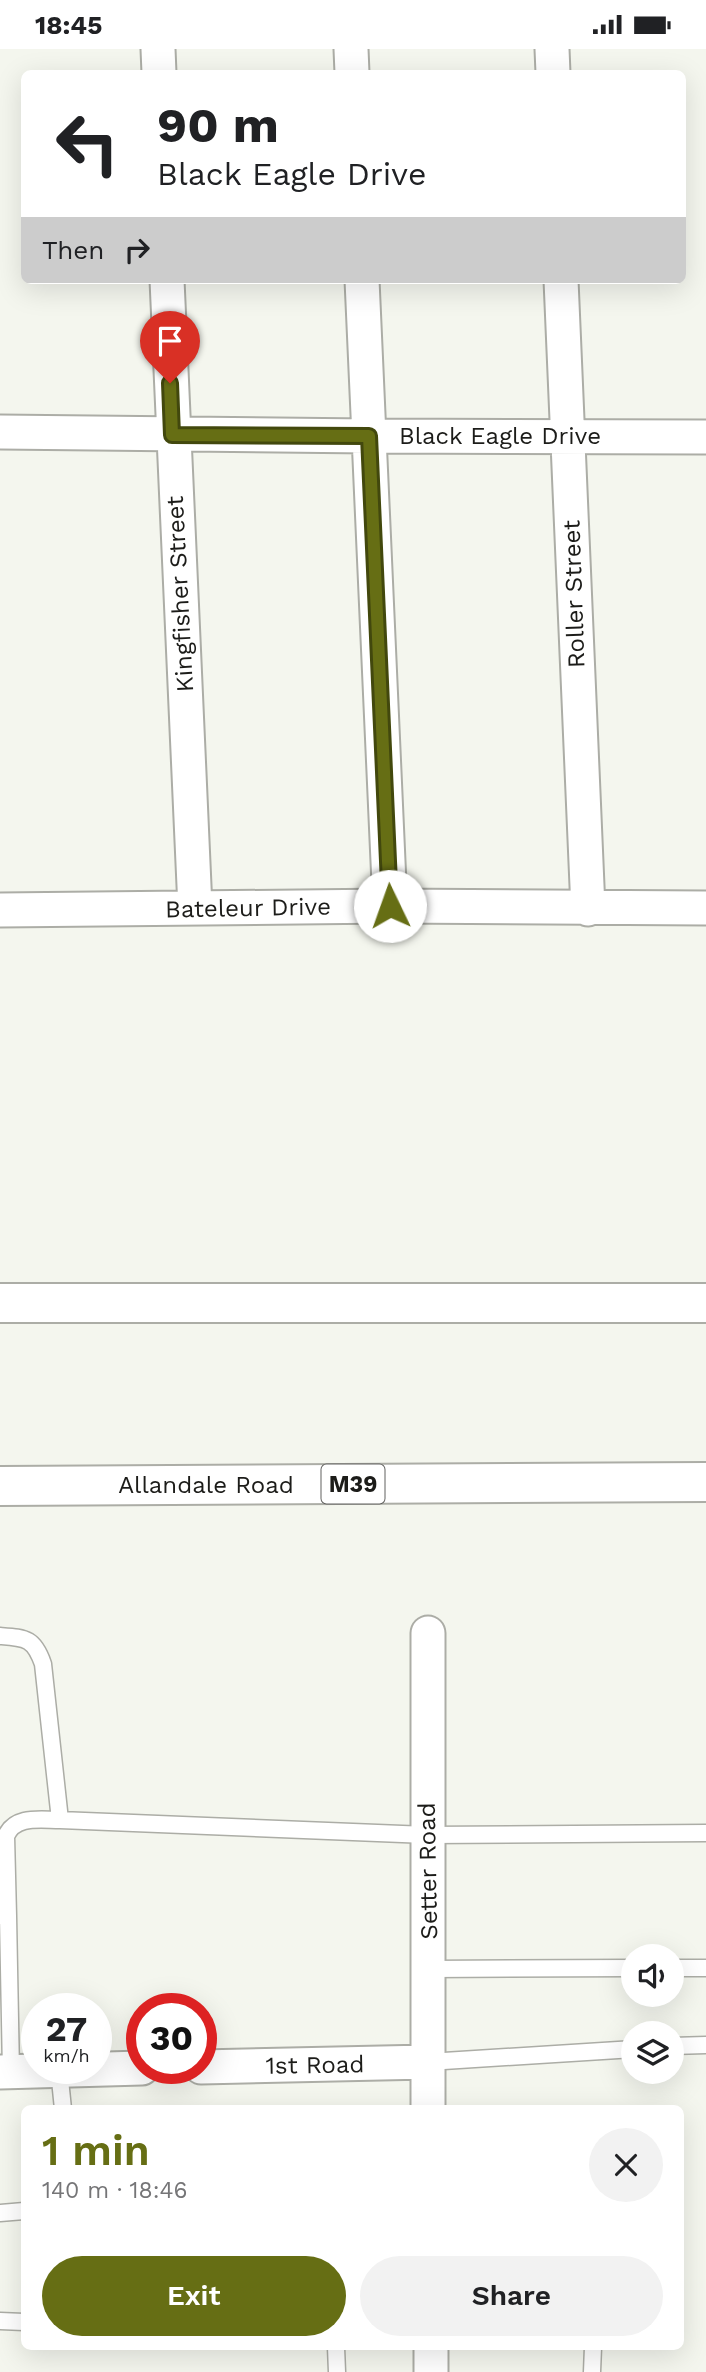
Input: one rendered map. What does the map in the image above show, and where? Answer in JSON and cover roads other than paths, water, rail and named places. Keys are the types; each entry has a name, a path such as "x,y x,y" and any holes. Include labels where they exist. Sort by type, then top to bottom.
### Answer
{"main road":[{"path":"0,1303 706,1303"},
{"name":"Allandale Road","path":"0,1486 706,1482"}],"street":[{"path":"158,49 159,70"},
{"path":"351,49 352,70"},
{"path":"552,49 553,70"},
{"name":"Kingfisher Street","path":"167,284 195,908"},
{"path":"362,284 390,906"},
{"name":"Roller Street","path":"561,284 587,909"},
{"name":"Black Eagle Drive","path":"0,432 706,437"},
{"name":"Bateleur Drive","path":"0,910 390,906 706,908"},
{"name":"Setter Road","path":"428,1633 428,2105"},
{"name":"1st Road","path":"217,2067 428,2062"},
{"path":"431,2350 431,2372"}],"lane":[{"path":"0,1636 23,1638 34,1643 43,1664 60,1820"},
{"path":"5,2072 6,1836 14,1823 60,1820 426,1835 706,1833"},
{"path":"430,1969 621,1968"},
{"path":"684,1968 706,1968"},
{"path":"684,2046 706,2045"},
{"path":"428,2062 621,2050"},
{"path":"60,2084 63,2105"},
{"path":"0,2213 21,2211"},
{"path":"0,2321 21,2322"},
{"path":"337,2350 337,2372"},
{"path":"592,2372 593,2350"}]}
